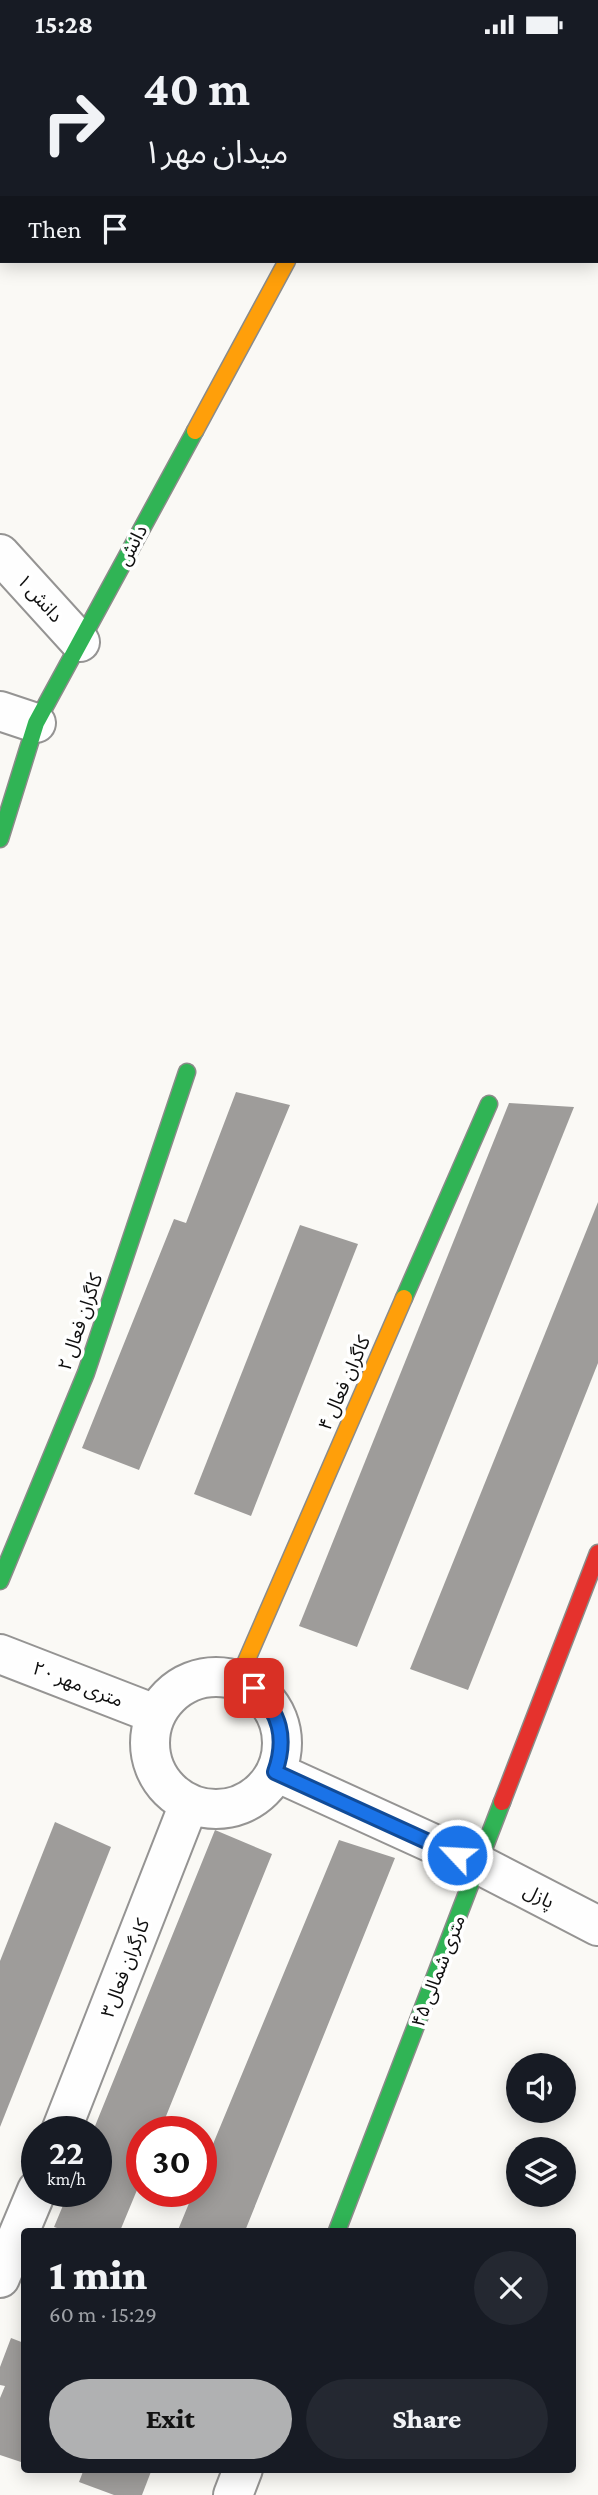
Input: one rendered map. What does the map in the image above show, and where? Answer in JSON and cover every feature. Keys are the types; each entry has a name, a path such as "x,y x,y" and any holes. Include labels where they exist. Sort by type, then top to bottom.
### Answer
{"street":[{"name":"دانش","path":"0,839 36,723 286,263"},
{"name":"دانش ۱","path":"0,554 80,642"},
{"path":"0,711 36,723"},
{"name":"کاگران فعال ۲","path":"0,1581 86,1373 187,1072"},
{"name":"کاگران فعال ۴","path":"238,1679 489,1104"},
{"name":"۴۵ متری شمالی","path":"338,2228 598,1553"},
{"name":"۲۰ متری مهر","path":"0,1654 155,1714"},
{"path":"219,1676 238,1679 268,1701 277,1717 282,1745 275,1772 260,1793 238,1806 213,1810 189,1804 161,1782 149,1749 155,1714 166,1698 181,1686 199,1678 219,1676"},
{"path":"275,1772 480,1865"},
{"name":"کارگران فعال۳","path":"67,2116 189,1804"},
{"name":"پازل","path":"480,1865 598,1926"},
{"path":"21,2228 30,2207"},
{"path":"0,2278 21,2228"},
{"path":"233,2495 241,2473"}],"building":[{"path":"236,1092 290,1105 139,1470 82,1448 174,1219 186,1223"},
{"path":"509,1103 574,1107 357,1647 299,1626"},
{"path":"598,1202 598,1363 468,1690 410,1669"},
{"path":"300,1225 358,1244 251,1516 194,1494"},
{"path":"55,1822 111,1847 0,2127 0,1961"},
{"path":"215,1830 272,1854 166,2116 126,2116 126,2207 130,2207 121,2228 54,2227 62,2207 112,2207 112,2116 99,2116"},
{"path":"339,1840 395,1858 246,2228 179,2228 187,2207 217,2207 217,2134"},
{"path":"11,2338 21,2342 21,2462 0,2455 0,2398 5,2386 0,2385 0,2367"},
{"path":"82,2473 150,2473 142,2495 114,2495 79,2482"}],"traffic: fast":[{"path":"0,839 36,723 195,431"},
{"path":"0,1581 86,1373 187,1072"},
{"path":"404,1298 489,1104"},
{"path":"338,2228 502,1802"}],"traffic: slow":[{"path":"195,431 286,263"},
{"path":"238,1680 404,1298"}],"traffic: jam":[{"path":"502,1802 598,1553"}],"route":[{"path":"254,1688 268,1701 277,1717 282,1735 281,1754 275,1772 457,1855"}]}
